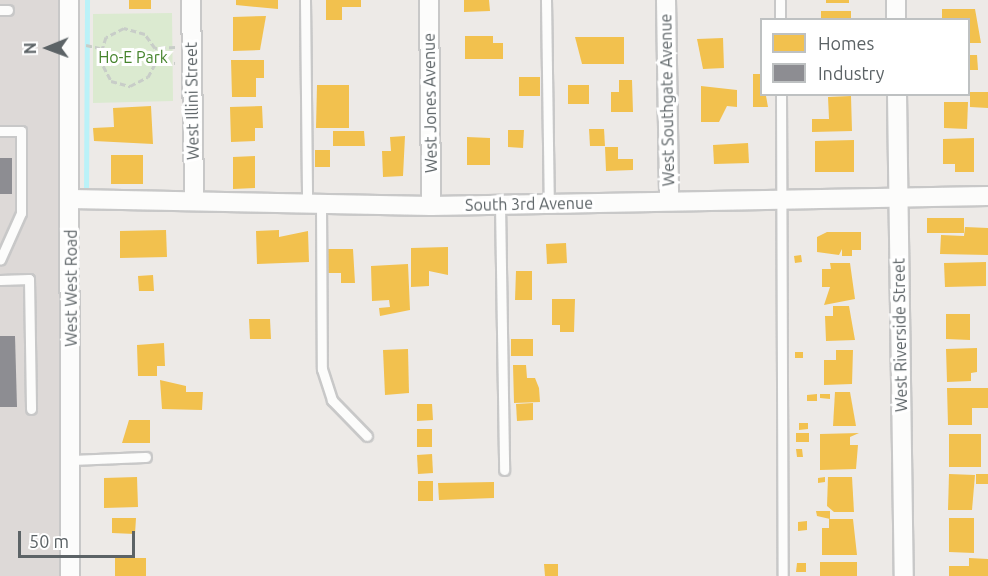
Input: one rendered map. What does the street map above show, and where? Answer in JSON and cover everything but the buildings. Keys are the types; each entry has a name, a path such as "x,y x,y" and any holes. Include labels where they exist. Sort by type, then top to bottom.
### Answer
{"street":[{"name":"West West Road","path":"69,0 70,576"},
{"name":"West Illini Street","path":"191,0 194,201"},
{"name":"West Jones Avenue","path":"429,0 431,206"},
{"name":"West Southgate Avenue","path":"666,0 669,201"},
{"path":"896,0 896,18"},
{"name":"West Riverside Street","path":"897,96 904,576"},
{"name":"South 3rd Avenue","path":"71,199 431,206 988,196"}],"lane":[{"path":"305,0 322,369 332,400 368,436"},
{"path":"546,0 549,203"},
{"path":"780,0 780,18"},
{"path":"781,96 783,576"},
{"path":"0,131 21,131 21,213 0,260"},
{"path":"500,204 504,470"},
{"path":"0,280 29,279 31,409"},
{"path":"70,459 147,457"}],"path":[{"path":"100,48 124,28 145,34 155,48 175,47"},
{"path":"83,44 100,48"},
{"path":"100,48 104,74 120,85 140,83 156,62 175,63"}],"shaded area":[{"path":"0,0 58,0 61,576 0,576"}],"green space":[{"name":"Ho-E Park","path":"172,13 173,101 93,103 93,14"}],"waterway":[{"path":"86,196 87,0"}]}
